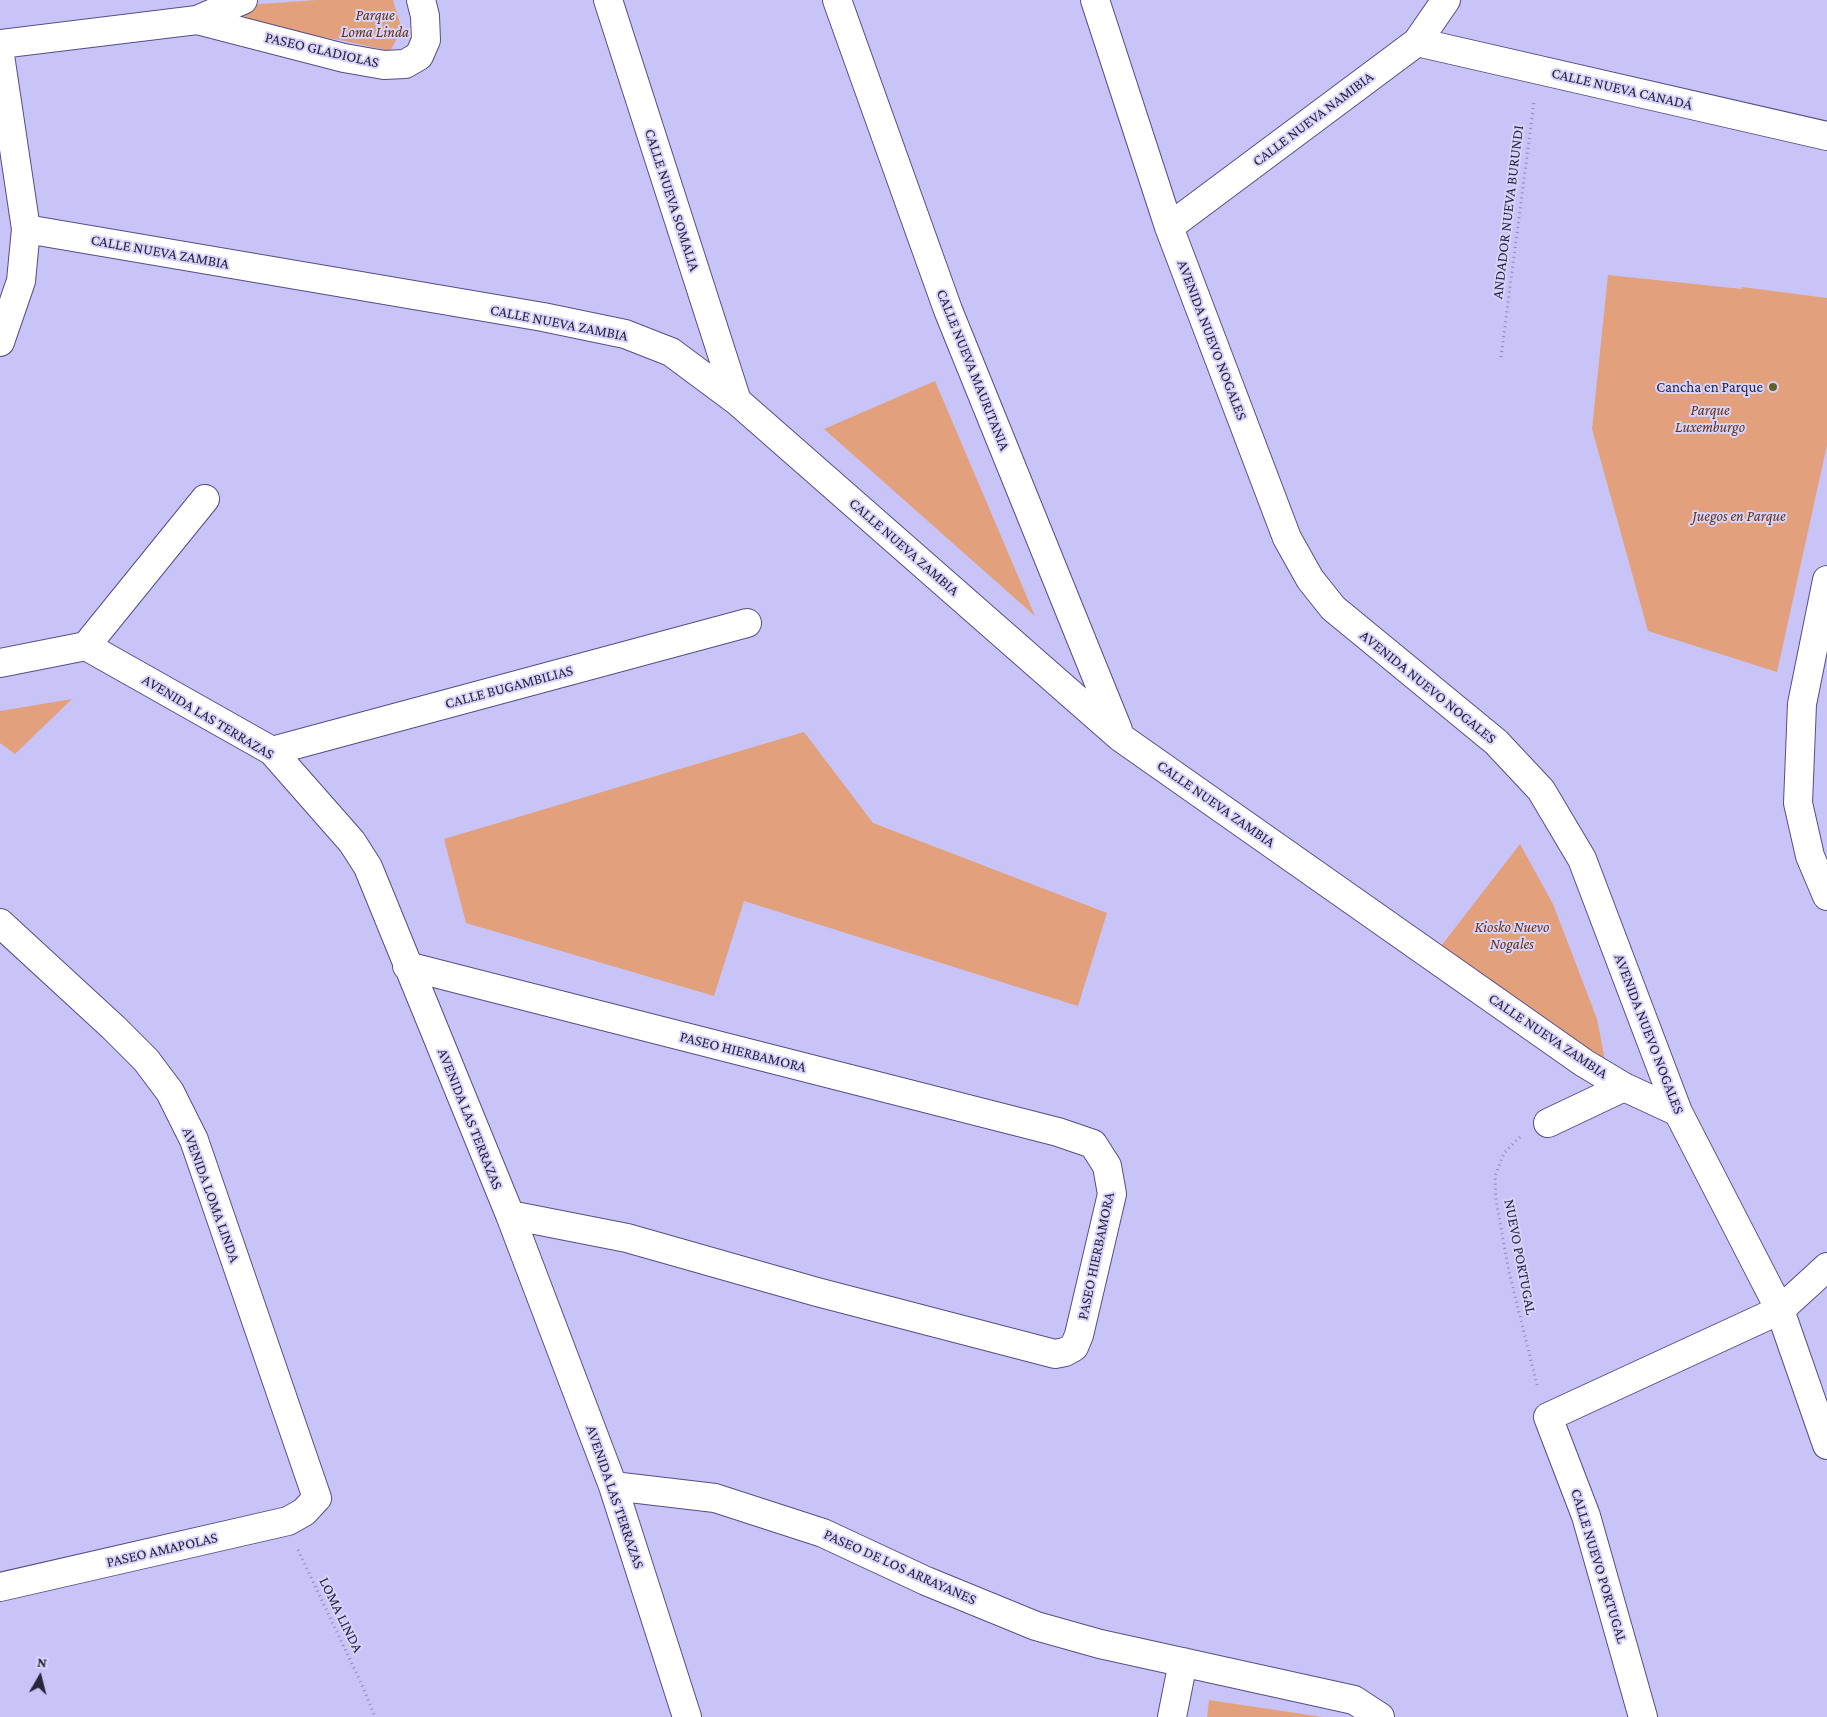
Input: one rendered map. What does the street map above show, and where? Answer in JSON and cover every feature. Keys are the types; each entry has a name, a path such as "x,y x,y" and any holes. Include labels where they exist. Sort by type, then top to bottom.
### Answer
{"street":[{"name":"PASEO GLADIOLAS","path":"0,44 197,20 243,0"},
{"name":"PASEO GLADIOLAS","path":"197,20 344,58 384,65 405,64 419,56 426,40 425,16 421,0"},
{"name":"CALLE NUEVA SOMALIA","path":"608,0 737,401"},
{"name":"CALLE NUEVA MAURITANIA","path":"837,0 948,310 1120,736"},
{"name":"AVENIDA NUEVO NOGALES","path":"1095,0 1169,227 1287,538 1310,579 1333,608 1496,742 1541,790 1582,859 1678,1112 1780,1310 1827,1445"},
{"name":"CALLE NUEVA NAMIBIA","path":"1169,227 1417,42 1446,0"},
{"name":"CALLE NUEVA CANADÁ","path":"1417,42 1827,136"},
{"path":"0,55 26,229 20,281 0,342"},
{"name":"CALLE NUEVA ZAMBIA","path":"26,229 543,317 625,334 671,352 737,401 1120,736 1576,1058 1624,1087 1678,1112"},
{"path":"0,663 86,646 205,499"},
{"path":"1827,580 1802,704 1798,803 1810,856 1827,896"},
{"name":"CALLE BUGAMBILIAS","path":"272,751 746,624"},
{"name":"AVENIDA LAS TERRAZAS","path":"86,646 272,751 352,842 368,867 510,1215 613,1486 687,1717"},
{"name":"AVENIDA LOMA LINDA","path":"0,923 114,1028 146,1060 170,1092 194,1140 317,1498"},
{"name":"PASEO HIERBAMORA","path":"407,966 1058,1132 1093,1144 1107,1166 1112,1194 1079,1335 1074,1346 1065,1352 1055,1354 817,1292 627,1238 510,1215"},
{"path":"1548,1122 1624,1087"},
{"path":"1548,1417 1780,1310 1827,1267"},
{"name":"CALLE NUEVO PORTUGAL","path":"1548,1417 1586,1516 1643,1717"},
{"name":"PASEO DE LOS ARRAYANES","path":"613,1486 715,1498 823,1533 926,1581 1036,1626 1100,1644 1354,1700 1380,1717"},
{"name":"PASEO AMAPOLAS","path":"0,1587 288,1521 304,1512 317,1498"},
{"path":"1172,1717 1183,1662"}],"path":[{"name":"ANDADOR NUEVA BURUNDI","path":"1502,358 1538,70"},
{"name":"NUEVO PORTUGAL","path":"1548,1122 1521,1135 1504,1153 1495,1176 1496,1200 1509,1272 1540,1397 1548,1417"},
{"name":"LOMA LINDA","path":"288,1521 300,1555 362,1684 375,1717"}],"green space":[{"name":"Parque Loma Linda","path":"317,0 393,0 402,30 390,51 340,40 245,25 246,5"},
{"name":"Parque Luxemburgo","path":"1608,275 1742,289 1742,287 1827,298 1827,445 1777,672 1648,631 1592,429"},
{"path":"935,381 1035,616 824,429"},
{"path":"72,699 15,754 0,743 0,711"},
{"path":"804,732 873,823 1107,913 1078,1006 744,901 714,996 466,923 444,839"},
{"name":"Kiosko Nuevo Nogales","path":"1520,844 1553,904 1597,1019 1606,1065 1441,946"},
{"path":"1209,1700 1322,1717 1207,1717"}],"place":[{"name":"Cancha en Parque","path":"1773,387"}],"park label":[{"name":"Juegos en Parque","path":"1739,516"}]}
